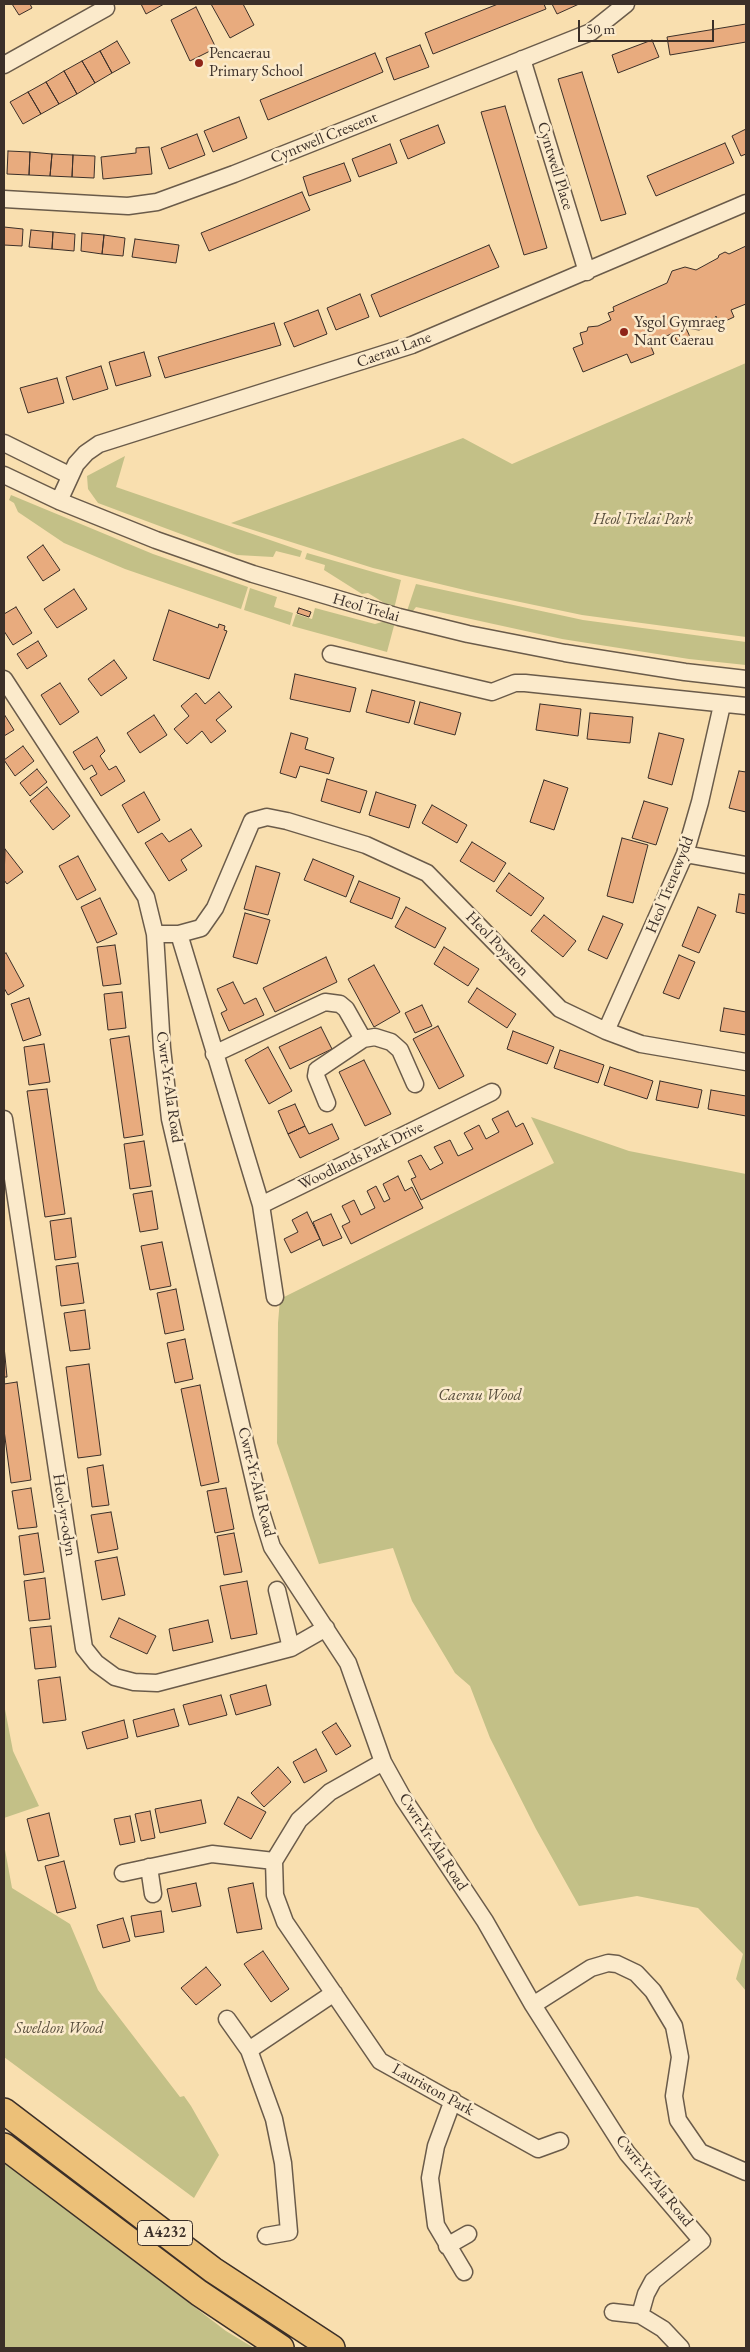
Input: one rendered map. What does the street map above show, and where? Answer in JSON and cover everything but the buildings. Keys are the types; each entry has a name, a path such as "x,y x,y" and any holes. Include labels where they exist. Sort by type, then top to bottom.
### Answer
{"main road":[{"name":"A4232","path":"4,2111 213,2270 332,2348"},
{"name":"A4232","path":"4,2146 199,2293 282,2348"}],"street":[{"name":"Cyntwell Crescent","path":"4,199 128,206 157,202 234,174 592,32 626,4"},
{"path":"4,65 106,8"},
{"name":"Cyntwell Place","path":"522,59 587,272"},
{"name":"Caerau Lane","path":"59,501 70,475 86,453 99,444 381,356 587,272 746,203"},
{"path":"4,443 70,475"},
{"name":"Heol Trelai","path":"4,475 59,501 156,540 253,574 399,617 468,634 565,653 659,669 746,679"},
{"path":"330,654 492,692 515,683 524,683 746,706"},
{"name":"Cwrt-Yr-Ala Road","path":"4,679 146,897 155,934 162,1048 170,1120 262,1515 272,1547 348,1663 383,1762 403,1798 485,1921 534,2005 628,2153 702,2241 653,2281 646,2294 640,2315"},
{"name":"Heol Trenewydd","path":"606,1031 685,854 700,802 722,705"},
{"name":"Heol Poyston","path":"179,934 201,928 215,908 252,821 267,817 287,821 366,845 427,873 464,908 560,1009 606,1031 641,1044 746,1062"},
{"path":"685,854 746,865"},
{"path":"155,934 179,934 261,1205 275,1297"},
{"path":"214,1054 325,1002 334,1002 346,1009 363,1039"},
{"path":"327,1103 316,1076 317,1070 363,1039 375,1037 391,1042 400,1050 415,1084"},
{"name":"Woodlands Park Drive","path":"261,1205 465,1113 492,1092"},
{"name":"Heol-yr-odyn","path":"4,1120 84,1648 96,1663 115,1677 134,1682 157,1684 290,1648 326,1628"},
{"path":"278,1590 290,1648"},
{"path":"123,1873 212,1854 274,1861 299,1820 330,1792 383,1762"},
{"name":"Lauriston Park","path":"274,1861 275,1895 285,1922 380,2060 538,2148 560,2142"},
{"path":"149,1868 153,1894"},
{"path":"534,2005 591,1968 608,1963 618,1964 636,1972 653,1992 674,2026 680,2057 674,2096 678,2120 700,2152 746,2172"},
{"path":"250,2050 334,1993"},
{"path":"227,2019 250,2050 274,2118 284,2163 290,2232 266,2236"},
{"path":"453,2100 436,2146 430,2178 436,2225 464,2272"},
{"path":"447,2246 468,2234"},
{"path":"613,2312 640,2315 663,2329 681,2348"}],"green space":[{"name":"Heol Trelai Park","path":"746,363 746,637 582,615 477,593 373,568 231,523 463,438 512,464"},
{"path":"125,456 116,487 302,551 300,557 276,551 273,557 237,555 98,503 88,489 87,476"},
{"path":"11,495 153,554 248,587 241,609 125,569 64,543 18,512 14,503 9,500"},
{"path":"307,553 401,580 394,609 368,593 362,594 324,570 325,565 305,559"},
{"path":"416,584 583,620 746,642 746,665 689,659 562,639 416,607 413,611 407,611"},
{"path":"250,588 277,597 274,607 293,613 290,625 244,610"},
{"path":"315,608 375,624 389,620 395,622 387,652 292,626 296,614 312,619"},
{"name":"Caerau Wood","path":"531,1117 629,1151 746,1174 746,1991 736,1979 743,1954 698,1908 637,1896 579,1906 536,1829 490,1738 470,1686 455,1673 412,1601 393,1548 319,1564 277,1443 280,1299 554,1163"},
{"path":"4,1704 13,1751 39,1806 4,1818"},
{"name":"Sweldon Wood","path":"4,1844 12,1888 70,1924 98,1990 180,2097 184,2096 219,2155 194,2198 4,2057"},
{"path":"4,2162 226,2331 254,2348 4,2348"}],"place":[{"name":"Pencaerau Primary School","path":"199,63"},
{"name":"Ysgol Gymraeg Nant Caerau","path":"624,332"}]}
